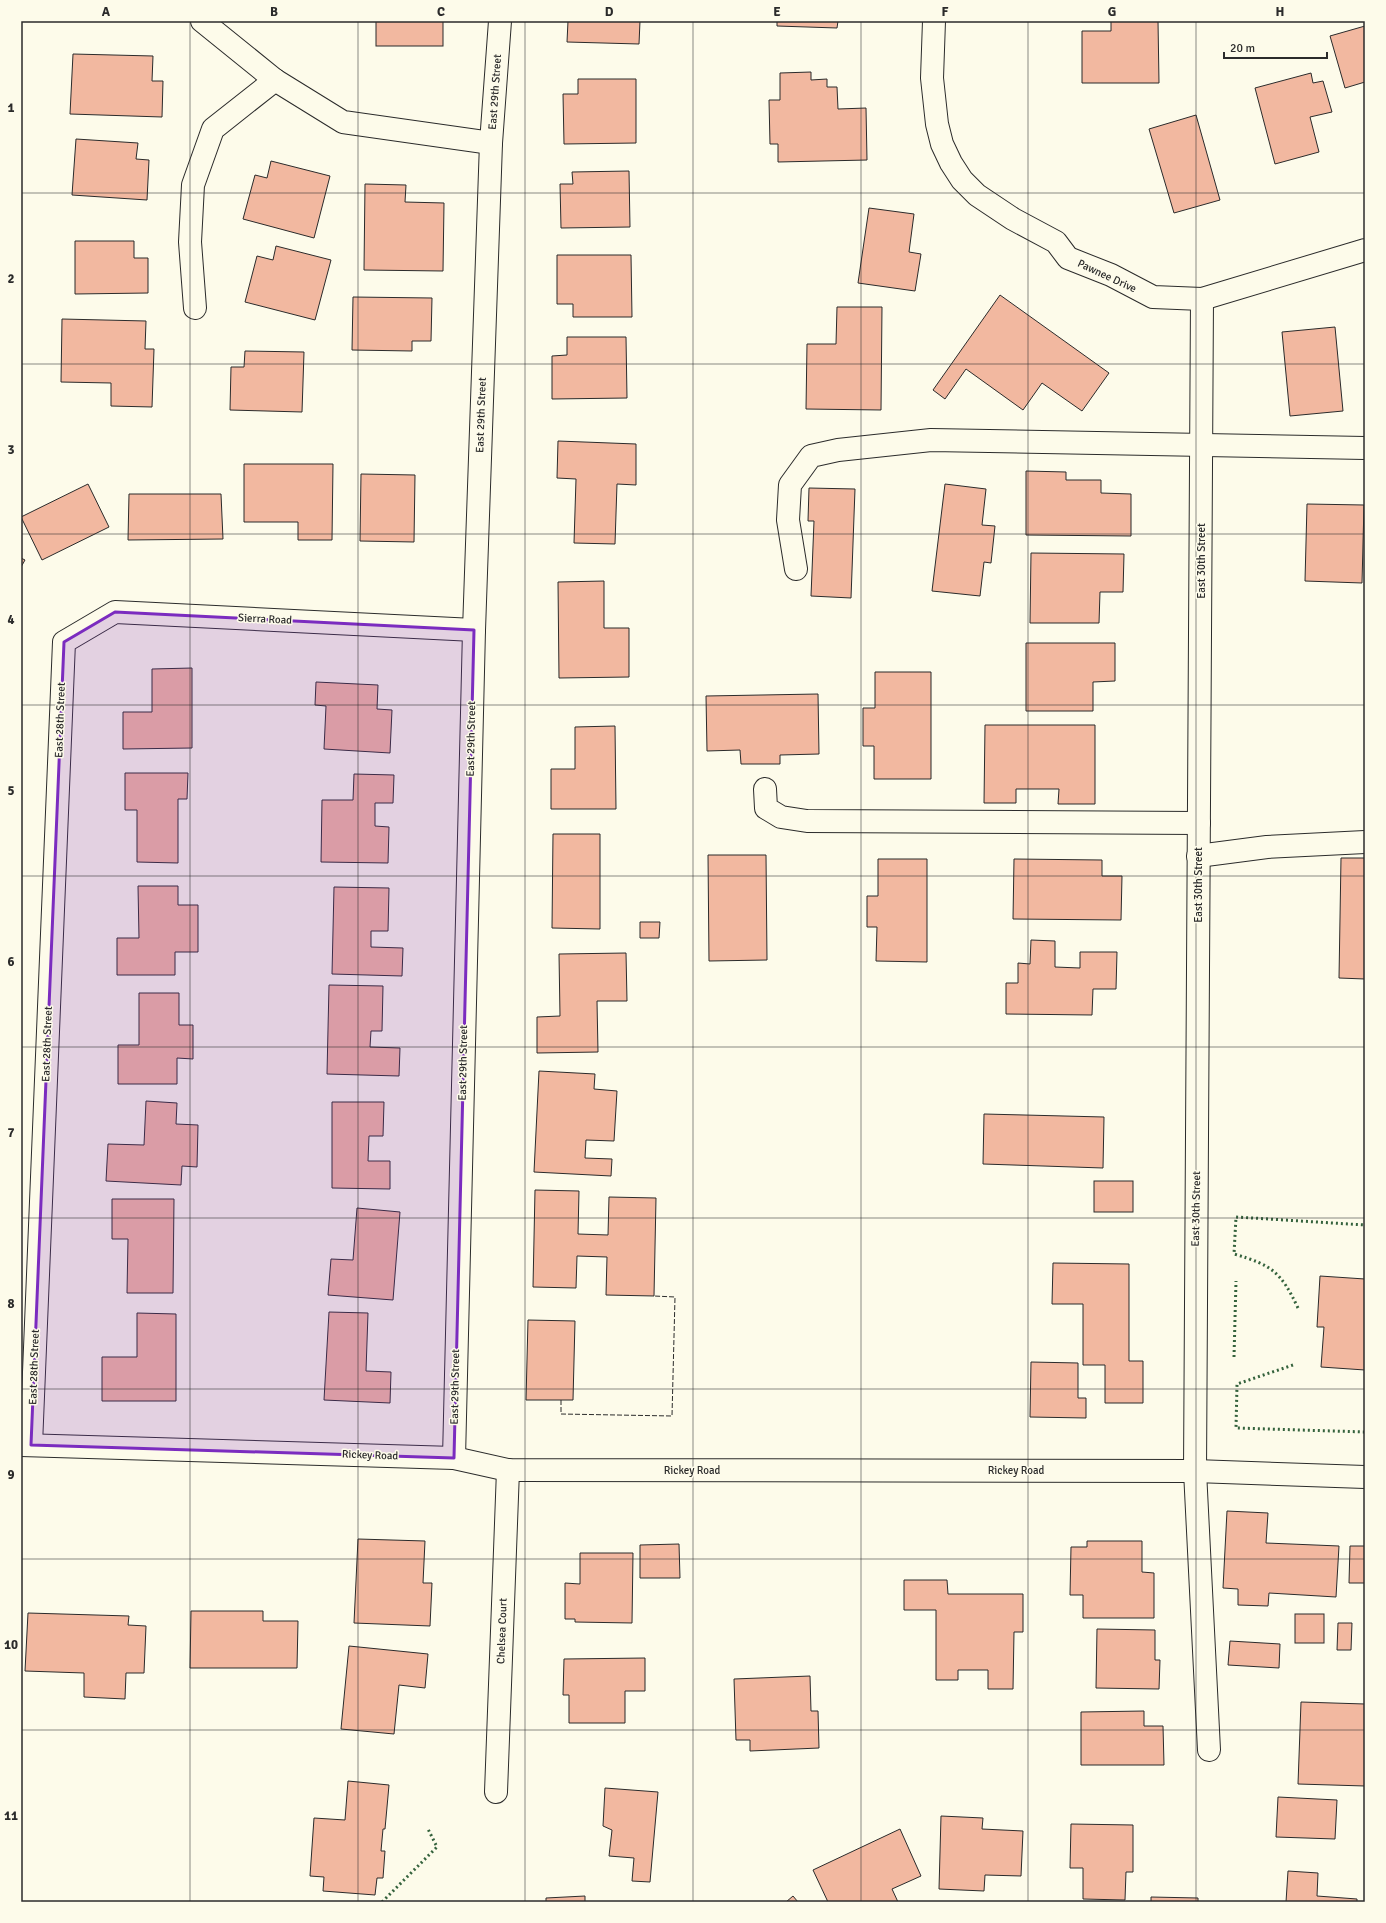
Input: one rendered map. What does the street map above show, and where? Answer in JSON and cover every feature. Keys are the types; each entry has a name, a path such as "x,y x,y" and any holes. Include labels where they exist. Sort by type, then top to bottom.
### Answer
{"street":[{"path":"202,21 275,80 343,122 491,143"},
{"name":"East 29th Street","path":"454,1458 474,630 491,143 500,21"},
{"name":"Pawnee Drive","path":"934,21 932,78 937,124 942,144 951,163 962,180 977,195 1013,219 1056,242 1068,258 1111,275 1153,297 1202,299 1365,250"},
{"path":"195,308 190,242 193,185 213,128 275,80"},
{"name":"East 30th Street","path":"1202,299 1195,1471 1209,1750"},
{"path":"796,569 788,520 790,485 811,456 838,450 930,440 1365,448"},
{"name":"Sierra Road","path":"64,642 115,612 474,630"},
{"name":"East 28th Street","path":"26,1445 64,642"},
{"path":"765,789 766,808 781,817 807,821 1199,823"},
{"path":"1198,856 1267,847 1365,842"},
{"name":"Rickey Road","path":"26,1445 454,1458 508,1470 1195,1471 1365,1477"},
{"name":"Chelsea Court","path":"496,1792 508,1470"}],"highlighted area":[{"path":"115,612 474,630 454,1458 31,1445 64,642"}],"building":[{"path":"376,21 443,21 443,46 376,46"},
{"path":"568,21 640,21 639,44 567,42"},
{"path":"777,21 838,21 837,28 777,26"},
{"path":"1111,21 1158,21 1159,83 1082,83 1082,31 1111,31"},
{"path":"1365,26 1365,82 1345,88 1330,36"},
{"path":"73,54 153,56 152,81 163,81 162,117 70,114"},
{"path":"811,72 811,80 827,79 827,87 837,87 838,109 866,108 867,160 778,162 778,144 770,144 769,100 780,100 780,73"},
{"path":"1311,73 1313,83 1323,81 1332,112 1310,117 1319,152 1275,164 1255,88"},
{"path":"578,79 636,79 636,143 564,144 563,94 578,94"},
{"path":"1196,115 1220,200 1174,213 1149,129"},
{"path":"76,139 138,143 136,159 149,160 147,200 72,195"},
{"path":"271,161 330,176 314,238 243,219 255,175 267,178"},
{"path":"629,171 630,227 561,228 560,184 573,184 572,172"},
{"path":"365,184 406,185 405,202 444,203 443,271 364,270"},
{"path":"869,208 914,214 909,252 921,254 915,291 858,283"},
{"path":"75,241 134,241 134,258 148,258 148,293 75,294"},
{"path":"276,246 331,260 315,320 245,302 257,256 273,260"},
{"path":"557,255 631,255 632,317 573,317 573,304 557,304"},
{"path":"1000,295 1109,373 1082,411 1042,383 1023,410 966,369 945,399 933,390"},
{"path":"353,297 432,298 431,341 412,341 412,351 352,350"},
{"path":"837,307 882,307 881,410 806,409 807,344 836,344"},
{"path":"62,319 146,321 145,349 154,349 152,407 111,406 111,383 61,382"},
{"path":"1335,327 1343,411 1290,416 1282,332"},
{"path":"567,337 626,337 627,398 552,399 552,356 567,355"},
{"path":"245,351 304,352 302,412 230,410 231,367 244,367"},
{"path":"558,441 636,444 636,485 617,484 615,544 574,543 576,479 557,478"},
{"path":"244,464 333,464 332,540 298,540 298,522 244,522"},
{"path":"1026,471 1066,472 1066,480 1101,480 1101,493 1131,494 1131,536 1026,535"},
{"path":"361,474 415,475 414,542 360,541"},
{"path":"88,484 109,527 42,560 21,517"},
{"path":"945,484 986,489 982,525 995,526 991,563 984,562 980,596 932,591"},
{"path":"809,488 855,489 851,598 811,596 814,521 808,521"},
{"path":"129,494 221,494 223,539 128,540"},
{"path":"1307,504 1364,505 1362,583 1305,581"},
{"path":"1031,553 1124,554 1123,592 1100,592 1099,623 1030,623"},
{"path":"21,558 25,560 21,567"},
{"path":"604,581 604,628 629,628 629,677 559,678 558,582"},
{"path":"1026,643 1115,643 1115,681 1093,682 1093,711 1026,711"},
{"path":"192,668 192,748 123,749 123,712 152,712 152,669"},
{"path":"875,672 931,672 931,779 874,779 874,746 863,746 863,708 875,708"},
{"path":"316,682 378,685 377,709 392,710 390,753 324,749 326,706 315,705"},
{"path":"818,694 819,754 780,755 780,764 741,764 740,750 707,751 706,696"},
{"path":"985,725 1095,725 1095,804 1058,804 1059,789 1016,789 1016,803 984,803"},
{"path":"615,726 616,809 551,809 551,769 575,769 575,727"},
{"path":"125,773 188,773 187,799 178,799 178,863 137,862 137,810 125,810"},
{"path":"354,774 394,775 393,803 375,803 375,826 389,827 388,863 321,862 322,800 353,800"},
{"path":"553,834 600,834 600,929 552,928"},
{"path":"708,855 766,855 767,960 709,961"},
{"path":"1341,858 1365,858 1365,979 1339,978"},
{"path":"878,859 927,859 927,962 876,961 877,927 867,927 867,896 878,896"},
{"path":"1014,859 1102,860 1102,876 1122,876 1121,920 1013,919"},
{"path":"138,886 178,886 178,905 198,905 198,952 175,952 175,975 117,975 117,938 139,938"},
{"path":"334,887 389,888 388,931 371,931 371,947 403,948 402,976 332,974"},
{"path":"640,922 660,922 659,938 640,938"},
{"path":"1031,940 1055,941 1055,967 1080,968 1080,952 1117,952 1116,989 1093,989 1092,1015 1006,1014 1006,983 1018,983 1018,963 1030,964"},
{"path":"626,953 627,1001 597,1001 598,1052 537,1053 537,1017 560,1016 559,954"},
{"path":"329,985 383,986 382,1031 371,1031 370,1047 400,1048 399,1076 327,1074"},
{"path":"139,993 179,993 179,1025 193,1025 193,1059 177,1058 177,1084 118,1084 118,1045 139,1045"},
{"path":"539,1071 595,1074 594,1089 617,1091 614,1141 586,1140 585,1158 612,1159 611,1176 534,1172"},
{"path":"146,1101 177,1103 176,1124 198,1125 197,1167 182,1166 181,1185 106,1181 108,1144 144,1145"},
{"path":"332,1102 384,1102 383,1136 369,1136 368,1161 390,1161 390,1189 332,1188"},
{"path":"984,1114 1104,1117 1103,1168 983,1164"},
{"path":"1094,1181 1133,1181 1133,1212 1094,1212"},
{"path":"535,1190 579,1191 578,1234 608,1235 609,1197 656,1198 654,1296 606,1295 607,1257 577,1256 576,1288 533,1287"},
{"path":"112,1199 174,1199 173,1293 127,1293 128,1239 112,1239"},
{"path":"357,1208 400,1212 393,1300 328,1295 331,1259 353,1260"},
{"path":"1053,1263 1129,1264 1129,1361 1143,1361 1143,1403 1105,1403 1105,1365 1083,1365 1083,1304 1052,1304"},
{"path":"1320,1276 1365,1279 1365,1370 1321,1367 1324,1327 1317,1327"},
{"path":"329,1312 368,1313 366,1371 391,1372 390,1403 324,1400"},
{"path":"137,1313 176,1314 176,1401 102,1401 102,1357 137,1357"},
{"path":"528,1320 575,1321 573,1400 526,1400"},
{"path":"1031,1362 1078,1363 1078,1398 1086,1398 1086,1418 1030,1417"},
{"path":"1227,1511 1268,1513 1266,1543 1339,1546 1336,1597 1269,1593 1268,1606 1238,1605 1238,1589 1223,1588"},
{"path":"358,1539 425,1541 423,1583 432,1583 430,1626 354,1623"},
{"path":"1087,1541 1142,1541 1142,1572 1154,1573 1154,1618 1083,1618 1083,1595 1070,1595 1071,1547 1087,1547"},
{"path":"679,1544 680,1578 640,1578 640,1545"},
{"path":"1350,1546 1365,1546 1365,1583 1349,1583"},
{"path":"580,1553 633,1553 632,1623 575,1622 575,1619 565,1619 565,1583 580,1584"},
{"path":"904,1580 947,1580 948,1594 1023,1594 1023,1632 1014,1632 1013,1689 988,1689 988,1670 958,1670 958,1680 936,1680 936,1610 904,1610"},
{"path":"191,1611 263,1611 263,1621 298,1621 297,1668 190,1668"},
{"path":"28,1613 129,1616 128,1625 146,1626 144,1673 126,1673 125,1699 84,1697 84,1673 25,1671"},
{"path":"1295,1614 1324,1614 1324,1643 1295,1643"},
{"path":"1338,1623 1352,1623 1351,1650 1337,1650"},
{"path":"1097,1629 1155,1630 1155,1660 1160,1660 1159,1689 1096,1688"},
{"path":"1230,1641 1280,1644 1279,1668 1228,1665"},
{"path":"349,1646 428,1654 425,1688 399,1685 394,1734 341,1729"},
{"path":"645,1658 645,1691 625,1691 625,1723 569,1723 569,1695 563,1695 564,1659"},
{"path":"810,1676 811,1711 818,1711 819,1748 750,1751 750,1740 736,1740 734,1679"},
{"path":"1301,1702 1365,1704 1365,1786 1298,1784"},
{"path":"1144,1711 1144,1726 1163,1726 1164,1765 1081,1765 1081,1712"},
{"path":"348,1781 389,1785 385,1829 383,1829 381,1851 385,1851 383,1878 377,1878 375,1895 323,1891 324,1877 310,1876 314,1818 345,1820"},
{"path":"605,1788 658,1792 650,1882 632,1881 634,1858 609,1856 612,1830 603,1826"},
{"path":"1278,1797 1337,1800 1335,1839 1276,1837"},
{"path":"941,1816 983,1818 982,1829 1023,1831 1021,1876 985,1875 984,1891 939,1889"},
{"path":"1071,1824 1133,1825 1133,1872 1126,1872 1125,1900 1083,1899 1083,1868 1070,1868"},
{"path":"900,1829 921,1876 892,1889 898,1902 828,1902 813,1870"},
{"path":"1288,1871 1318,1873 1317,1896 1357,1899 1357,1902 1286,1902"},
{"path":"585,1896 585,1902 546,1902 546,1898"},
{"path":"793,1896 798,1902 786,1902"},
{"path":"1151,1897 1198,1898 1198,1902 1151,1902"}],"hedge":[{"path":"1298,1308 1286,1286 1274,1272 1258,1262 1234,1254 1236,1217 1365,1225"},
{"path":"1234,1357 1236,1281"},
{"path":"1293,1365 1237,1384 1236,1428 1365,1432"},
{"path":"382,1902 437,1847 428,1829"}],"fence":[{"path":"561,1400 561,1414 672,1416 675,1297 654,1296"}]}
